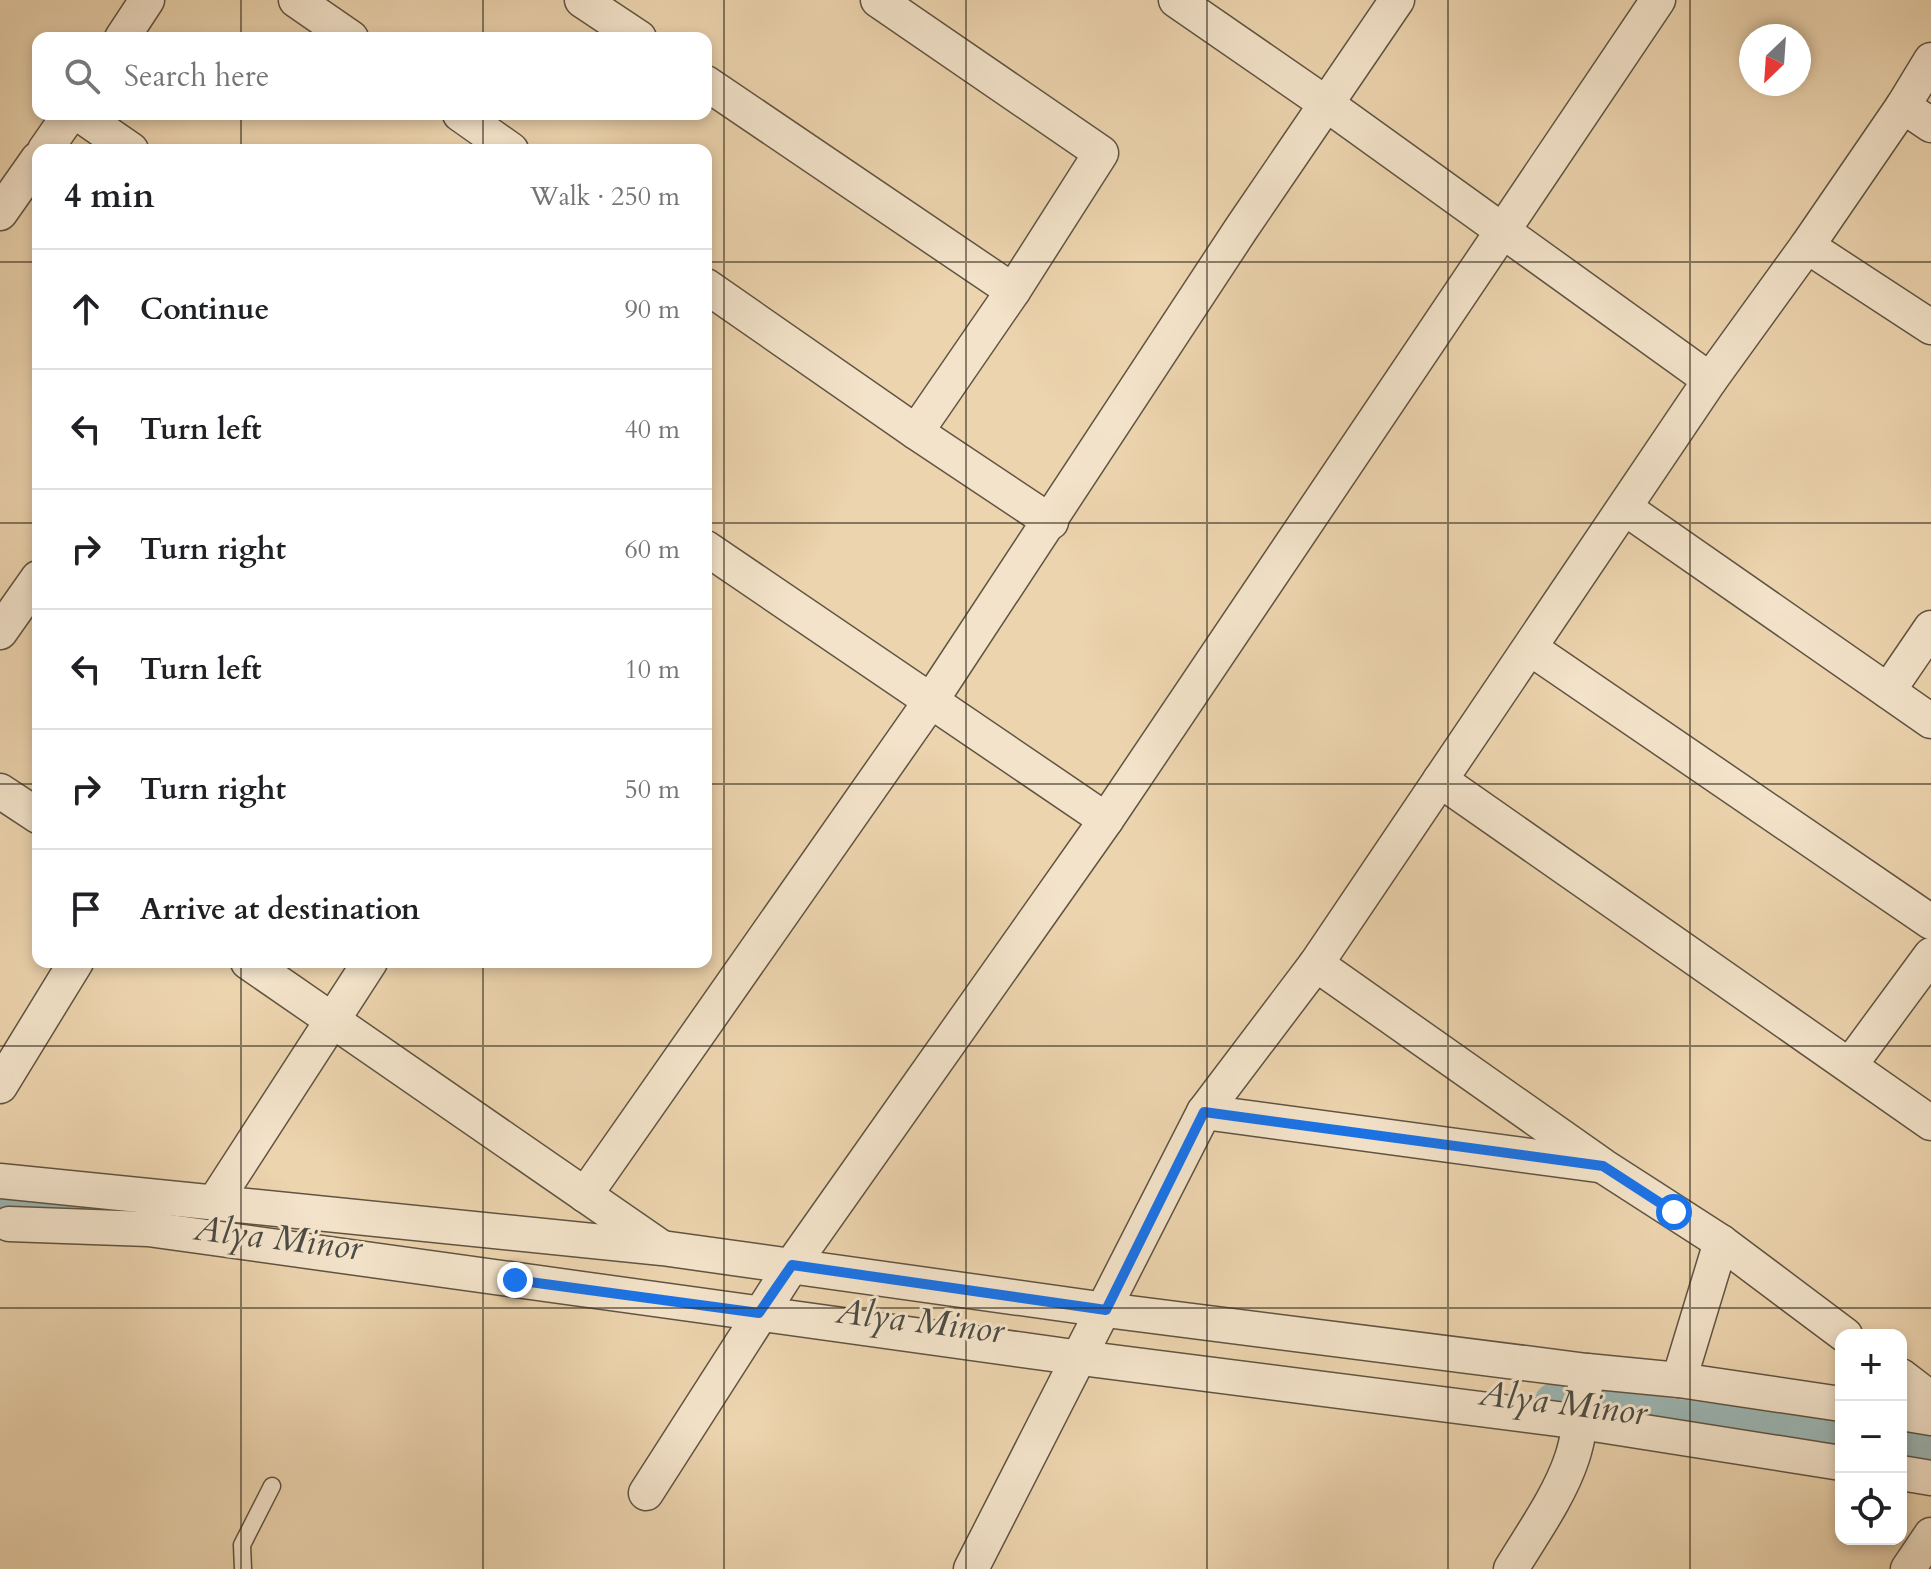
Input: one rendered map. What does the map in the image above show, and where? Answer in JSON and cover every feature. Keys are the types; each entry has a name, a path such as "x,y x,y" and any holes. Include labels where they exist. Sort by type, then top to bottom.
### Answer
{"street":[{"path":"126,32 147,0"},
{"path":"296,0 342,32"},
{"path":"582,0 630,32"},
{"path":"878,0 1101,153 1013,291 916,432"},
{"path":"1176,0 1325,103 1710,380"},
{"path":"585,1195 930,702 1325,103 1397,0"},
{"path":"646,1493 759,1313 1106,820 1658,0"},
{"path":"971,1569 1106,1310 1204,1112 1316,964 1710,380 1807,246 1931,60"},
{"path":"712,87 1013,291"},
{"path":"1903,106 1931,125"},
{"path":"49,144 66,120"},
{"path":"88,120 122,144"},
{"path":"468,120 502,144"},
{"path":"0,213 32,168"},
{"path":"1807,246 1931,327"},
{"path":"712,290 1051,522"},
{"path":"1625,508 1931,721"},
{"path":"712,552 1106,820"},
{"path":"0,632 32,587"},
{"path":"1888,691 1931,628"},
{"path":"1530,648 1931,922"},
{"path":"1440,780 1931,1123"},
{"path":"0,791 32,812"},
{"path":"1850,1065 1931,955"},
{"path":"1316,964 1603,1166 1721,1242 1837,1329"},
{"path":"0,1086 72,968"},
{"path":"256,968 662,1248"},
{"path":"214,1203 366,968"},
{"path":"1204,1112 1603,1166"},
{"path":"1835,1403 1679,1380 1584,1397 1081,1358 148,1229 4,1235 6,1181 662,1248 1106,1310 1584,1397 1835,1461"},
{"path":"1679,1380 1721,1242"},
{"path":"1907,1381 1931,1399"},
{"path":"1511,1569 1572,1459 1584,1397"},
{"path":"1907,1414 1931,1418"},
{"path":"1907,1474 1931,1478"},
{"path":"1908,1569 1931,1535"}],"lane":[{"path":"243,1569 242,1545 272,1486"}],"waterway":[{"name":"Alya Minor","path":"0,1203 90,1214"},
{"name":"Alya Minor","path":"1553,1401 1835,1437"},
{"name":"Alya Minor","path":"1907,1447 1931,1450"}],"route":[{"path":"515,1280 759,1313 792,1265 1106,1310 1204,1112 1603,1166 1674,1212"}]}
